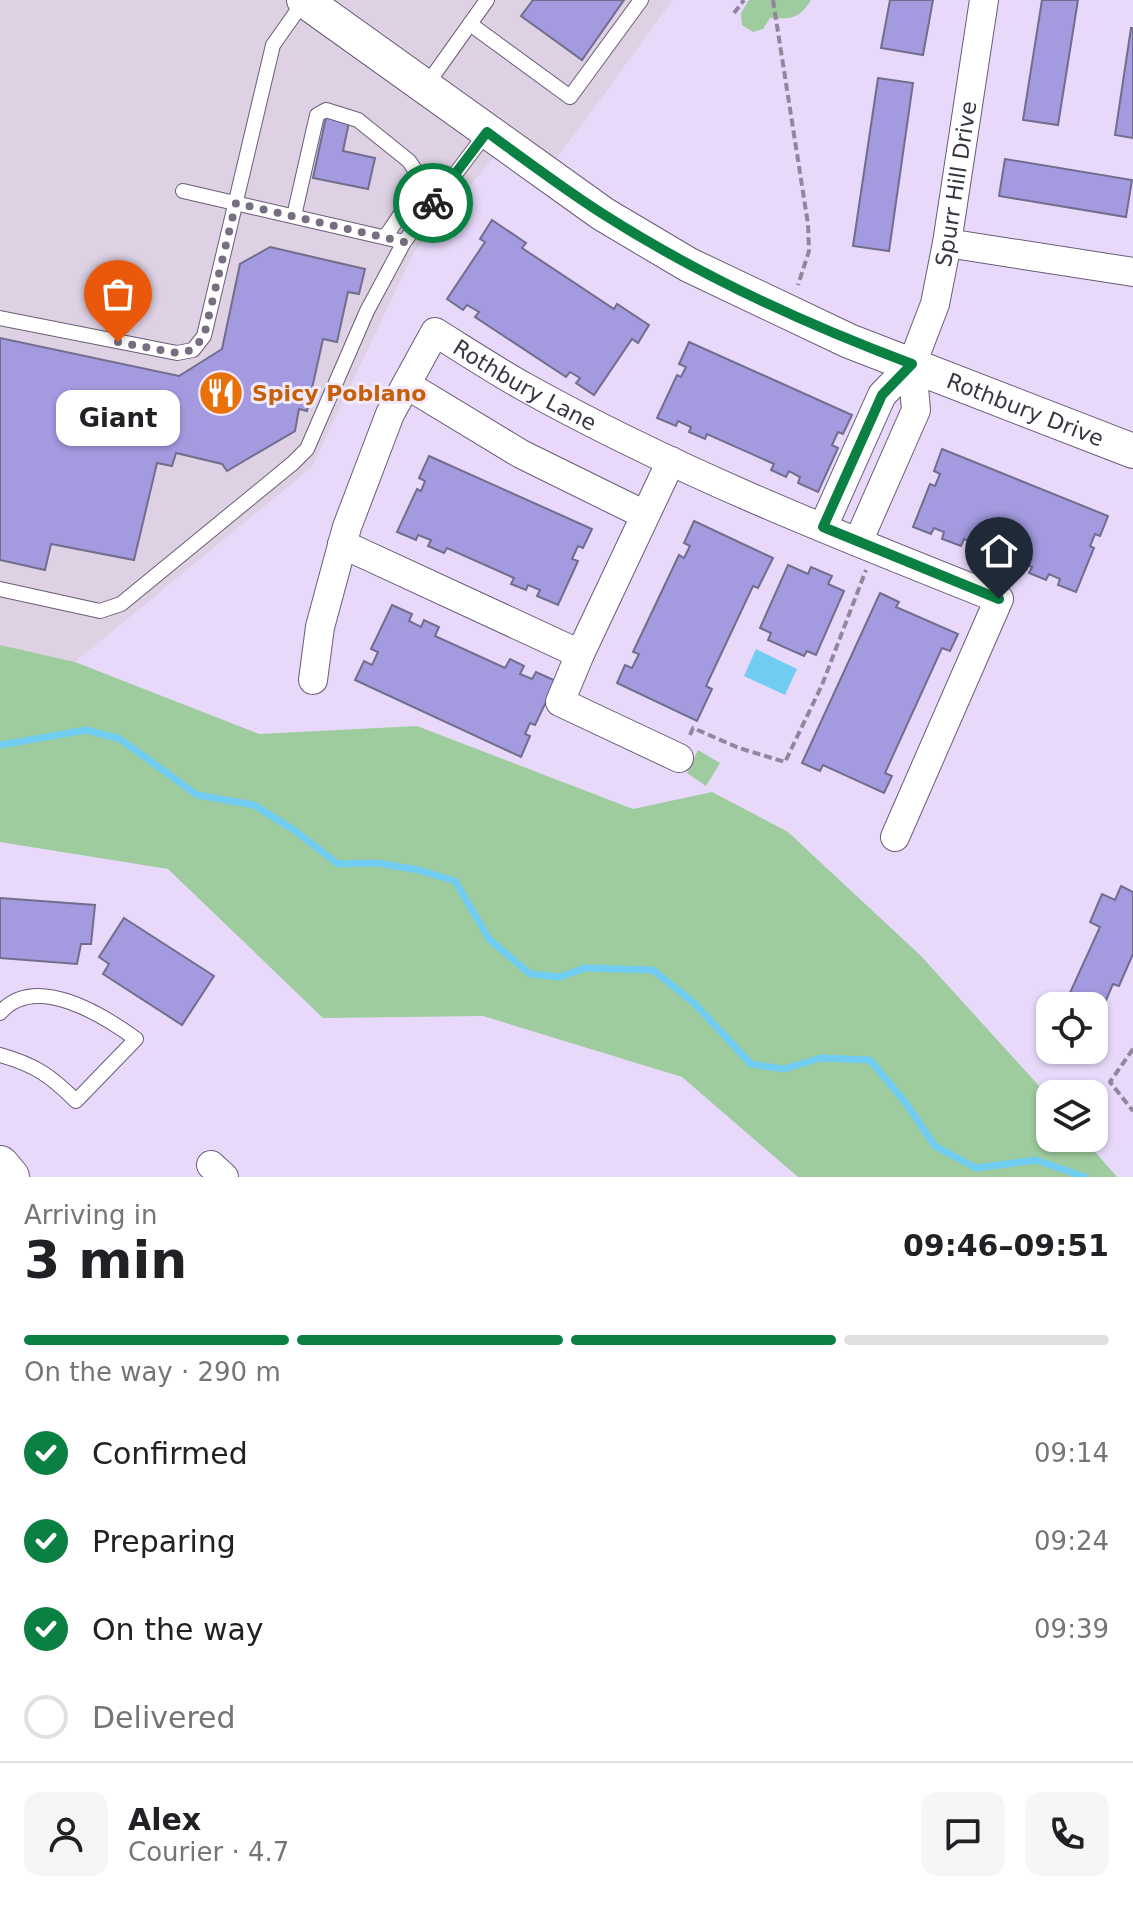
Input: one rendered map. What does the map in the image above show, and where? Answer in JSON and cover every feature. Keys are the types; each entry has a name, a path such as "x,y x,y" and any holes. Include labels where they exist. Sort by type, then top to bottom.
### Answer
{"main road":[{"path":"0,1165 10,1177"}],"street":[{"name":"Rothbury Drive","path":"305,0 603,214 689,265 820,328 1133,451"},
{"name":"Spurr Hill Drive","path":"912,364 935,304 984,0"},
{"path":"947,243 1133,272"},
{"name":"Rothbury Lane","path":"313,680 320,627 342,544 373,453 390,414 435,332 524,386 671,461 866,546 999,599 895,837"},
{"path":"823,527 882,395 912,364"},
{"path":"866,546 916,410 912,364"},
{"path":"407,385 521,454 645,515"},
{"path":"671,461 560,702 679,758"},
{"path":"342,544 580,654"}],"lane":[{"path":"0,318 177,353 193,350 204,336 273,45 305,0"},
{"path":"425,87 487,0"},
{"path":"470,24 570,97 641,0"},
{"path":"294,216 317,115 326,110 358,120 409,161 415,170 411,195 385,237"},
{"path":"0,589 100,611 121,604 293,463 307,449 367,311 404,242 487,132"},
{"path":"183,191 404,242"},
{"path":"0,1013 9,1002 47,997 77,1004 104,1016 136,1039 76,1101 43,1071 0,1055"}],"path":[{"path":"734,13 744,0"},
{"path":"773,0 808,224 809,251 797,285"},
{"path":"679,758 693,728 739,748 785,762 834,656 866,546"},
{"path":"1133,1049 1110,1082 1133,1111"}],"shaded area":[{"path":"0,0 673,0 549,169 512,136 414,252 312,467 75,662 0,645"}],"green space":[{"path":"749,0 811,0 799,14 789,18 770,18 763,29 753,32 742,25 741,13"},
{"path":"0,645 75,662 259,734 417,726 633,809 712,792 788,832 921,956 1036,1083 1036,1152 1095,1152 1117,1177 798,1177 682,1077 483,1016 323,1018 168,869 0,842"},
{"path":"698,750 720,763 706,786 687,773"}],"water":[{"path":"756,649 797,669 785,695 744,676"}],"building":[{"path":"533,0 624,0 582,60 521,16"},
{"path":"890,0 933,0 923,55 881,48"},
{"path":"1042,0 1078,0 1058,125 1023,120"},
{"path":"1133,28 1133,138 1115,135"},
{"path":"878,78 913,83 889,251 853,246"},
{"path":"326,117 349,122 343,151 375,158 368,189 313,178"},
{"path":"1005,159 1132,180 1126,217 999,196"},
{"path":"492,220 526,243 522,248 614,309 617,304 649,325 638,343 632,339 594,395 576,383 580,378 570,372 566,377 475,317 479,312 467,305 463,310 447,299 485,242 480,239"},
{"path":"270,247 365,269 359,294 348,292 337,342 323,339 307,411 299,409 295,431 227,471 222,464 176,453 172,466 157,463 134,560 51,544 45,570 0,560 0,338 179,376 222,349 240,264"},
{"path":"689,342 852,415 843,434 838,432 832,445 838,448 818,492 798,483 800,477 789,471 786,477 771,470 774,464 707,434 705,439 689,432 691,427 678,421 676,426 657,418 677,375 681,377 686,367 679,364"},
{"path":"942,449 1108,516 1100,536 1095,534 1090,546 1094,548 1076,592 1058,585 1060,579 1049,574 1046,580 1029,573 1032,567 964,539 961,546 942,539 944,532 934,528 931,534 913,527 930,484 935,486 940,474 934,471"},
{"path":"429,456 592,529 583,548 578,546 572,559 578,561 558,605 537,596 540,590 528,585 526,590 511,584 514,578 447,548 444,553 428,546 431,540 418,535 416,540 397,532 417,489 421,491 425,481 419,478"},
{"path":"694,521 773,558 758,588 753,586 706,686 712,689 697,721 617,683 625,665 632,668 639,654 633,652 679,555 684,558 690,546 684,543"},
{"path":"788,565 808,574 811,567 832,576 828,584 844,591 816,655 807,651 804,656 768,640 771,633 760,628"},
{"path":"880,593 899,602 896,607 958,634 950,651 942,648 885,773 892,776 884,793 823,765 820,771 802,763"},
{"path":"392,605 412,614 409,621 421,627 424,620 439,627 435,636 505,668 510,659 524,666 520,674 532,679 536,672 556,681 535,725 530,723 525,734 530,736 521,757 355,680 364,661 372,665 378,652 371,649"},
{"path":"1121,886 1133,892 1133,954 1119,986 1113,984 1108,996 1108,992 1070,992 1100,927 1090,922 1102,894 1115,900"},
{"path":"0,898 95,905 91,944 81,944 77,964 0,958"},
{"path":"124,918 214,976 182,1025 103,974 109,964 99,957"}],"waterway":[{"path":"0,745 86,730 120,739 197,795 254,805 294,830 338,864 377,863 455,881 489,939 530,974 560,977 585,968 653,970 694,1003 751,1064 784,1069 821,1058 870,1060 905,1102 935,1146 976,1168 1036,1160 1085,1177"}],"way so far":[{"path":"118,342 177,353 193,350 204,336 236,203 404,242 433,203"}],"place":[{"name":"Giant","path":"118,342"},
{"name":"Spicy Poblano","path":"221,393"}],"route":[{"path":"433,203 487,132 603,214 689,265 849,341 912,364 882,395 823,527 999,599"}]}
